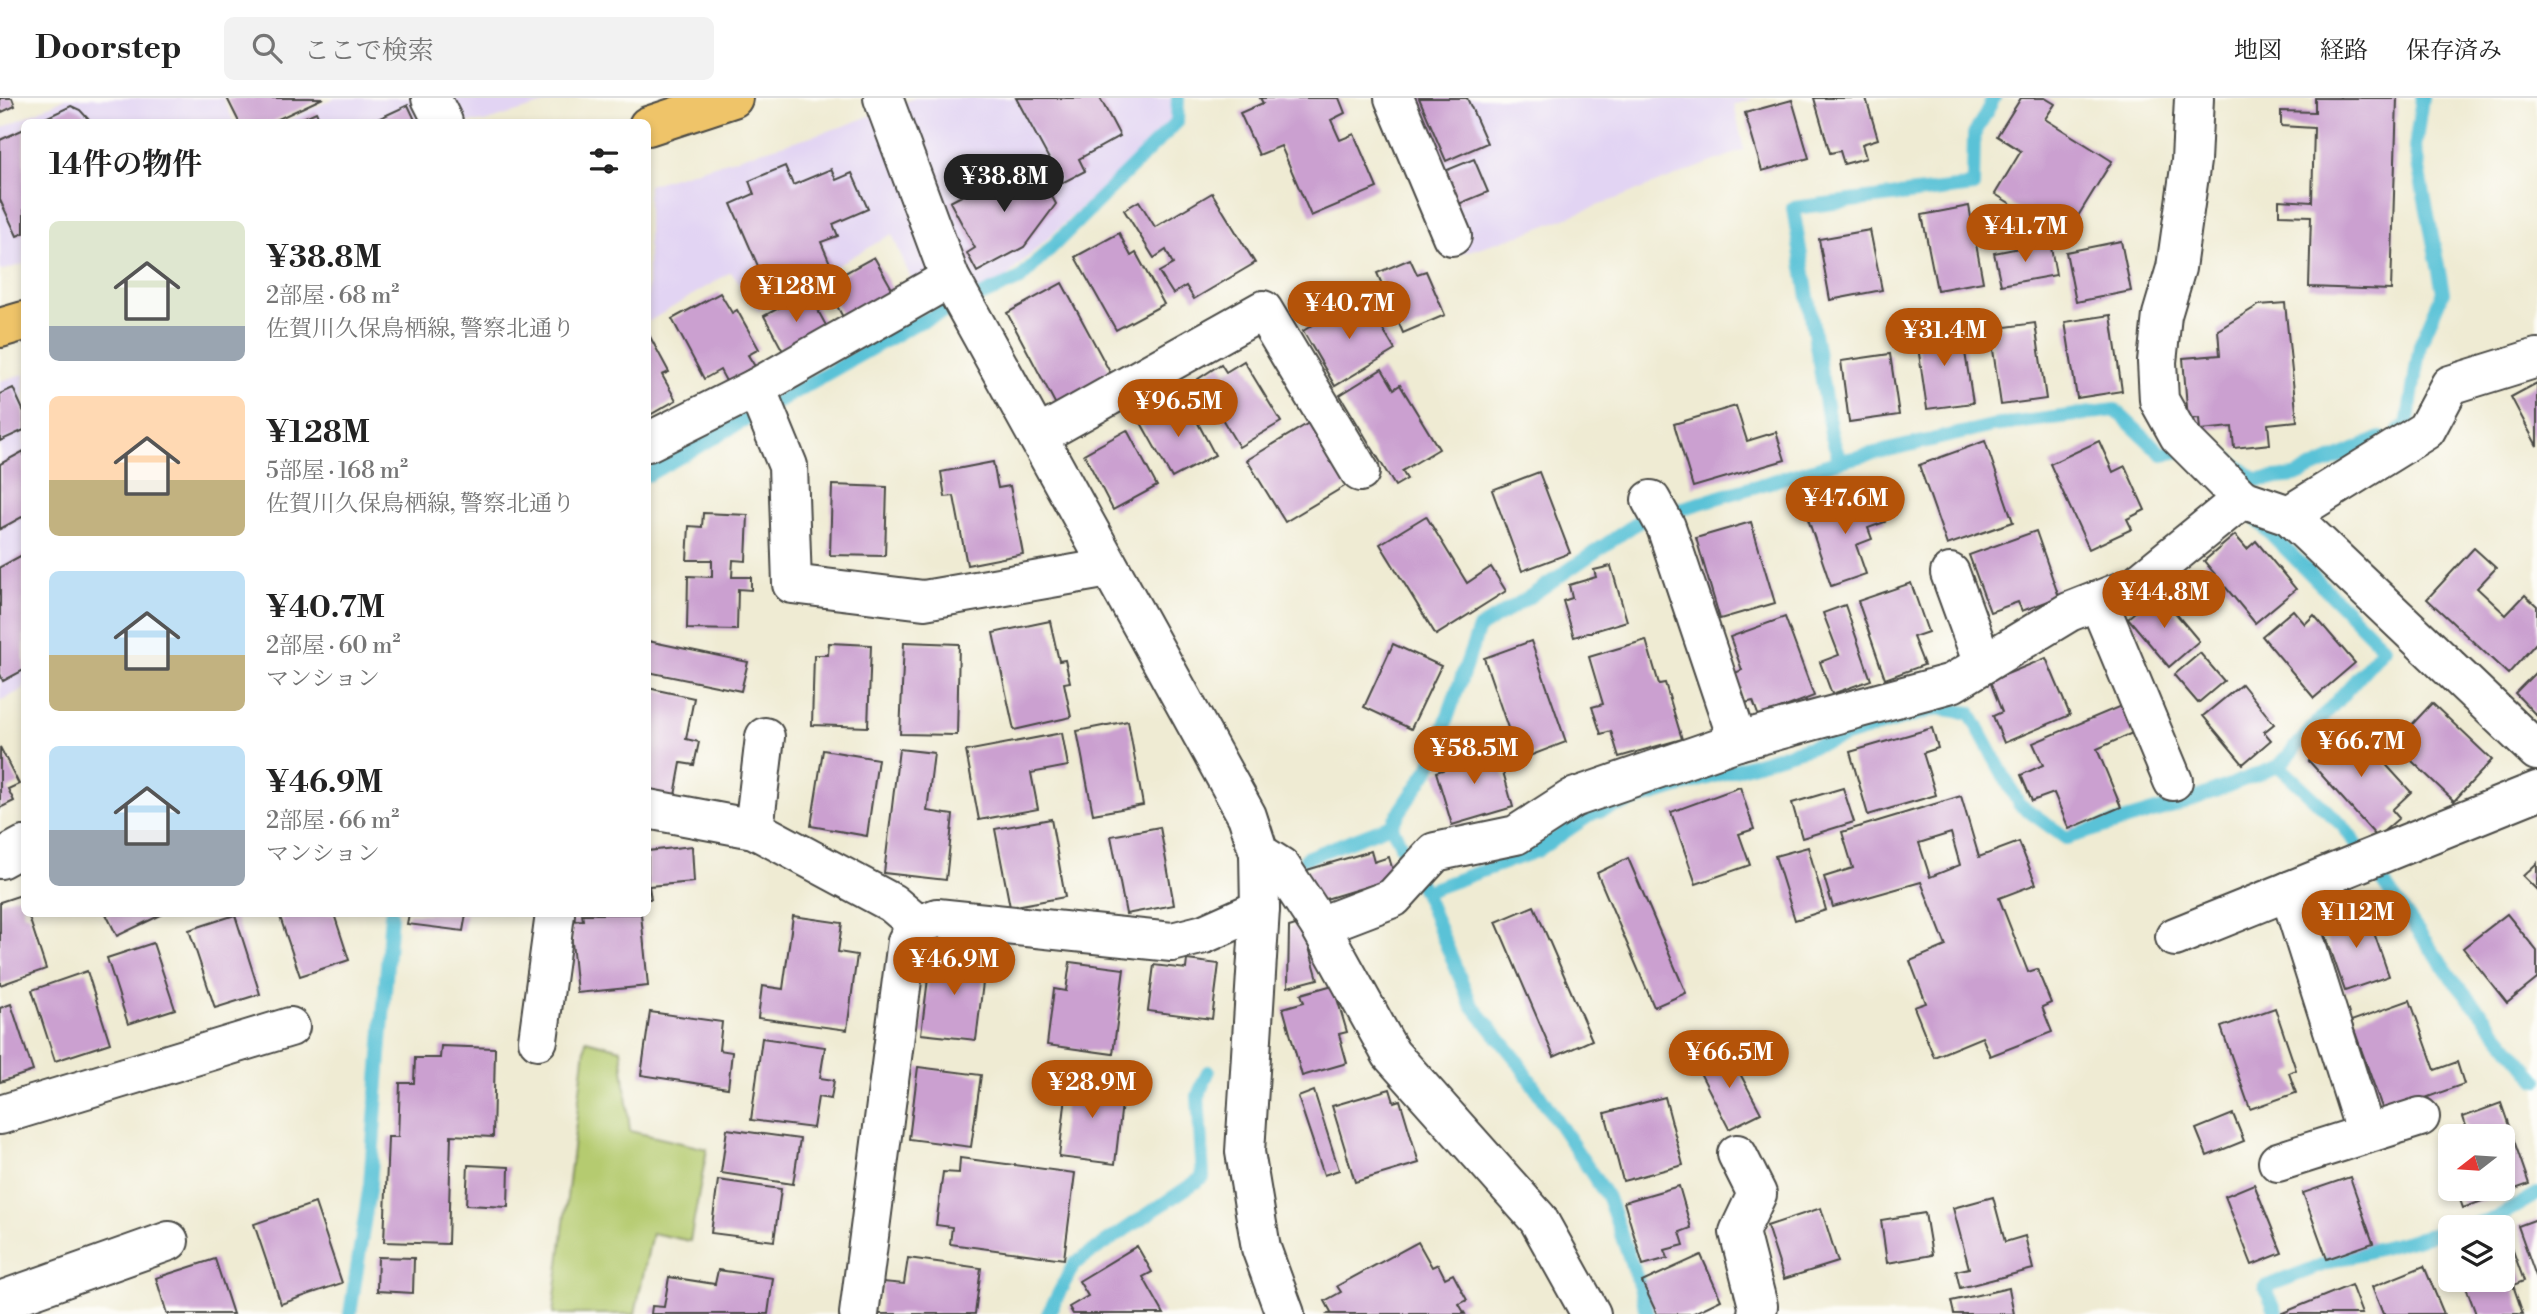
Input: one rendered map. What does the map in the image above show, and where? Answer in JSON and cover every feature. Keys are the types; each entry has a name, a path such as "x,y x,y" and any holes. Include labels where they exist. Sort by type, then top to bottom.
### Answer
{"main road":[{"path":"651,125 733,98"},
{"path":"0,328 21,322"}],"street":[{"path":"430,98 441,119"},
{"path":"883,98 960,296 1247,816 1259,853 1260,909 1245,1152 1261,1248 1285,1314"},
{"path":"1394,98 1452,236"},
{"path":"2194,98 2191,161 2176,268 2162,315 2157,362 2159,400 2190,447 2242,499 2289,515 2537,751"},
{"path":"651,441 763,405 960,296"},
{"path":"1038,436 1263,310 1360,472"},
{"path":"2289,515 2426,430 2450,385 2537,358"},
{"path":"763,405 788,466 785,595 924,600 1109,568"},
{"path":"1320,926 1393,898 1435,852 1516,835 1573,798 1738,741 1952,683 2069,612 2135,586 2242,499"},
{"path":"1659,513 1738,741"},
{"path":"1950,573 1983,664"},
{"path":"2098,601 2173,781"},
{"path":"754,829 765,737"},
{"path":"2175,937 2537,791"},
{"path":"651,810 754,829 892,904 918,925"},
{"path":"0,859 21,848"},
{"path":"1259,853 1281,867 1320,926 1391,1054 1538,1219 1591,1314"},
{"path":"2289,891 2366,1134"},
{"path":"859,1314 907,941 918,925 937,918 1172,942 1204,934 1260,909"},
{"path":"538,1040 555,917"},
{"path":"0,1115 290,1027"},
{"path":"2278,1162 2420,1117"},
{"path":"1737,1154 1757,1194 1738,1232 1758,1306 1757,1314"},
{"path":"0,1301 169,1241"}],"shaded area":[{"path":"66,98 223,98 233,119 21,119"},
{"path":"334,98 564,98 494,119 291,119"},
{"path":"915,98 1185,98 1184,112 989,293 917,293 892,234 758,311 731,272 651,320 651,184 844,126"},
{"path":"1399,98 1754,98 1734,105 1744,150 1526,233 1459,254"},
{"path":"21,119 21,265 0,271 0,129"},
{"path":"21,375 21,690 0,701 0,381"}],"green space":[{"path":"586,1040 621,1049 630,1131 707,1149 690,1241 652,1233 635,1314 553,1314"}],"building":[{"path":"0,98 12,98 15,106 0,113"},
{"path":"227,98 323,98 278,119 238,119"},
{"path":"1016,98 1100,98 1120,136 1079,159 1085,171 1062,183"},
{"path":"1260,98 1339,98 1345,113 1331,120 1340,140 1354,134 1377,188 1311,216 1281,146 1259,155 1240,113 1263,103"},
{"path":"1419,98 1467,98 1487,143 1446,161"},
{"path":"1814,98 1866,98 1878,139 1862,144 1866,158 1844,164 1840,151 1830,153"},
{"path":"2021,98 2045,98 2055,104 2045,119 2112,161 2070,229 2047,215 2042,223 1995,194 2021,151 1997,136"},
{"path":"2315,98 2397,98 2391,290 2309,287 2311,216 2279,215 2279,200 2312,202 2314,128 2281,126 2281,111 2315,112"},
{"path":"1792,100 1809,158 1762,171 1745,113"},
{"path":"408,105 415,119 378,119"},
{"path":"71,106 80,110 88,119 43,119"},
{"path":"316,112 320,119 301,119"},
{"path":"21,130 21,234 17,236 0,200 0,140"},
{"path":"1032,159 1056,204 1024,247 977,272 967,253 975,248 950,202"},
{"path":"1474,159 1488,192 1454,206 1440,173"},
{"path":"785,166 793,185 831,169 836,180 852,173 868,209 833,224 838,236 821,242 830,263 768,289 731,204 754,194 749,181"},
{"path":"1212,193 1255,263 1194,299 1186,286 1173,294 1159,272 1173,264 1166,250 1154,258 1124,210 1139,201 1155,227"},
{"path":"1969,206 1983,282 1937,290 1922,215"},
{"path":"1870,230 1882,290 1830,300 1819,239"},
{"path":"1119,233 1131,256 1136,253 1164,304 1116,330 1075,257"},
{"path":"2121,241 2131,291 2076,302 2066,252"},
{"path":"2050,242 2056,275 2001,285 1994,253"},
{"path":"874,257 894,292 844,319 825,284"},
{"path":"1410,259 1417,274 1426,271 1445,315 1403,333 1377,273"},
{"path":"1062,283 1111,374 1056,405 1007,313"},
{"path":"808,292 829,331 785,355 764,316"},
{"path":"720,293 732,313 737,310 759,349 748,355 756,368 727,383 720,370 704,379 672,319"},
{"path":"1362,295 1395,350 1335,386 1303,331"},
{"path":"2285,303 2297,421 2268,424 2270,444 2234,448 2232,427 2200,430 2199,418 2188,419 2183,358 2220,355 2218,330 2259,305"},
{"path":"2111,315 2122,391 2077,398 2065,322"},
{"path":"2035,323 2046,399 2001,405 1990,329"},
{"path":"1961,327 1973,403 1927,409 1916,333"},
{"path":"651,339 669,372 662,375 676,400 651,414"},
{"path":"1890,354 1899,415 1849,422 1841,361"},
{"path":"1244,361 1281,422 1239,447 1198,379 1221,364 1226,372"},
{"path":"1382,369 1394,389 1400,385 1439,449 1402,471 1407,479 1395,486 1340,395"},
{"path":"2537,383 2537,446 2511,397"},
{"path":"13,388 21,405 21,431 0,441 0,394"},
{"path":"1185,399 1215,455 1172,478 1141,423"},
{"path":"1736,406 1747,441 1776,432 1785,460 1693,487 1674,424"},
{"path":"1312,421 1350,483 1285,522 1247,460"},
{"path":"1127,430 1157,486 1113,510 1084,454"},
{"path":"1985,441 2013,522 1947,545 1919,465"},
{"path":"2099,441 2113,472 2125,466 2145,510 2127,519 2132,529 2089,549 2050,464"},
{"path":"21,453 21,518 0,529 0,464"},
{"path":"993,462 998,488 1010,486 1023,554 967,565 954,496 945,497 941,472"},
{"path":"1539,472 1570,553 1522,571 1492,490"},
{"path":"832,485 887,487 885,556 830,555"},
{"path":"1875,492 1885,522 1868,528 1872,539 1856,545 1866,574 1831,586 1807,516"},
{"path":"703,513 748,515 746,561 733,560 732,577 751,577 751,590 738,589 737,630 687,629 688,576 712,577 712,560 687,560 689,526 702,527"},
{"path":"1426,516 1467,583 1491,567 1506,591 1436,635 1380,544"},
{"path":"1751,522 1775,603 1720,619 1696,538"},
{"path":"2036,531 2059,597 2022,611 2018,602 1990,612 1969,555"},
{"path":"2235,535 2247,549 2256,541 2296,589 2255,623 2204,561"},
{"path":"2474,548 2496,568 2477,588 2506,615 2525,595 2537,606 2537,642 2508,674 2427,599"},
{"path":"21,556 21,672 3,681 0,674 0,567"},
{"path":"1611,566 1627,621 1574,637 1563,601 1572,598 1569,585 1596,577 1594,570"},
{"path":"1911,583 1928,632 1913,637 1924,665 1885,679 1858,601"},
{"path":"2158,592 2199,641 2169,667 2128,618"},
{"path":"1845,605 1871,680 1832,694 1820,662 1839,655 1823,613"},
{"path":"2293,610 2305,624 2314,615 2355,663 2314,698 2262,636"},
{"path":"1785,617 1814,696 1759,717 1753,701 1745,703 1735,673 1742,670 1730,637"},
{"path":"1050,621 1059,661 1065,660 1070,682 1064,683 1071,717 1014,730 993,633"},
{"path":"1646,640 1659,684 1665,683 1682,739 1619,757 1611,731 1601,734 1592,707 1603,704 1589,657"},
{"path":"1531,641 1566,742 1519,760 1484,658"},
{"path":"651,642 748,662 741,691 651,673"},
{"path":"904,642 959,644 957,735 900,734"},
{"path":"829,643 871,645 868,727 812,725 814,655 828,655"},
{"path":"1393,644 1441,666 1411,729 1364,707"},
{"path":"2200,653 2224,681 2198,703 2174,675"},
{"path":"2046,658 2070,715 2004,743 1993,716 2002,712 1990,681"},
{"path":"2537,671 2537,716 2515,693"},
{"path":"2242,684 2274,724 2264,732 2271,740 2243,764 2203,716"},
{"path":"651,689 694,698 686,739 699,742 694,765 681,763 674,801 651,797"},
{"path":"2128,703 2139,730 2097,749 2121,807 2069,829 2054,793 2032,801 2021,775 2043,765 2033,743"},
{"path":"2432,703 2492,760 2454,801 2394,744"},
{"path":"1128,721 1143,805 1093,814 1077,731"},
{"path":"2349,724 2411,792 2392,810 2399,818 2377,837 2309,761"},
{"path":"1932,728 1938,748 1923,753 1936,795 1868,815 1850,752"},
{"path":"1062,733 1068,766 1031,773 1038,809 979,820 966,751"},
{"path":"1480,744 1484,758 1498,754 1513,807 1452,825 1436,772 1459,765 1455,752"},
{"path":"0,747 19,784 8,789 14,801 0,808"},
{"path":"899,749 934,753 927,811 953,815 946,880 884,873"},
{"path":"823,750 878,759 867,836 811,826"},
{"path":"1740,787 1754,829 1739,834 1750,865 1696,884 1671,812"},
{"path":"1843,788 1854,822 1802,838 1792,803"},
{"path":"1961,796 1979,857 2019,842 2036,884 1999,898 2028,972 2037,969 2051,1003 2042,1007 2052,1032 1990,1056 1982,1037 1934,1057 1914,1007 1926,1003 1910,961 1946,946 1921,882 1833,907 1824,877 1853,868 1842,832","holes":["1951,833 1960,865 1930,877 1919,843"]},
{"path":"1051,819 1065,897 1010,907 995,829"},
{"path":"1160,827 1174,905 1126,914 1111,836"},
{"path":"692,846 694,882 651,886 651,851"},
{"path":"1808,847 1826,910 1795,920 1775,856"},
{"path":"1371,851 1374,862 1389,857 1395,878 1316,902 1307,870"},
{"path":"1628,858 1686,993 1654,1007 1597,873"},
{"path":"2537,863 2537,890 2523,876"},
{"path":"21,895 21,917 29,917 46,969 0,985 0,902"},
{"path":"1534,906 1592,1040 1554,1057 1496,922"},
{"path":"2366,910 2389,976 2345,991 2322,925"},
{"path":"2507,914 2537,951 2537,979 2507,1003 2463,948"},
{"path":"793,916 842,923 838,952 857,955 847,1030 758,1018 762,986 783,989"},
{"path":"108,917 157,917 117,936"},
{"path":"236,917 260,994 215,1008 189,930"},
{"path":"280,917 335,917 349,960 300,976"},
{"path":"408,917 465,917 463,931 407,924"},
{"path":"582,917 641,917 648,986 577,993 570,921 583,920"},
{"path":"1302,923 1318,979 1288,987 1289,927"},
{"path":"153,943 175,1009 128,1024 107,958"},
{"path":"945,952 986,958 976,1040 921,1034 930,963 943,965"},
{"path":"1187,960 1219,964 1212,1019 1148,1011 1154,965 1186,969"},
{"path":"1070,962 1124,969 1113,1054 1047,1045 1054,989 1066,991"},
{"path":"87,971 110,1043 55,1061 32,990"},
{"path":"1333,985 1347,1032 1339,1034 1347,1063 1302,1076 1283,1008 1304,1002 1301,994"},
{"path":"2410,1000 2435,1070 2457,1062 2464,1084 2384,1113 2351,1021"},
{"path":"11,1004 33,1071 0,1082 0,1008"},
{"path":"2275,1008 2296,1070 2289,1073 2296,1093 2250,1109 2221,1027"},
{"path":"650,1012 722,1022 719,1050 732,1052 728,1088 641,1075"},
{"path":"762,1038 825,1047 820,1078 834,1080 831,1099 818,1097 813,1128 751,1120"},
{"path":"441,1046 495,1048 493,1137 451,1135 448,1244 384,1242 388,1137 398,1137 400,1083 414,1083 415,1058 440,1058"},
{"path":"1728,1051 1761,1113 1729,1129 1697,1067"},
{"path":"918,1067 981,1075 971,1147 909,1139"},
{"path":"1079,1072 1116,1077 1114,1094 1123,1094 1115,1164 1059,1157 1067,1087 1077,1088"},
{"path":"1390,1089 1394,1102 1400,1100 1419,1163 1355,1182 1332,1106"},
{"path":"1314,1091 1339,1170 1324,1175 1298,1097"},
{"path":"1665,1097 1683,1165 1623,1181 1605,1113"},
{"path":"2501,1103 2508,1124 2465,1124 2463,1117"},
{"path":"2233,1114 2244,1141 2207,1156 2196,1129"},
{"path":"727,1129 800,1139 793,1184 721,1173"},
{"path":"2515,1144 2529,1184 2515,1189"},
{"path":"960,1158 1075,1173 1064,1259 950,1244 952,1227 936,1225 943,1172 959,1173"},
{"path":"468,1165 509,1167 508,1207 466,1205"},
{"path":"2350,1177 2373,1243 2327,1259 2303,1193"},
{"path":"718,1180 781,1189 774,1241 711,1233"},
{"path":"2254,1184 2282,1253 2252,1265 2225,1196"},
{"path":"1679,1186 1691,1228 1680,1232 1684,1245 1665,1250 1668,1258 1643,1265 1624,1202"},
{"path":"1993,1197 2005,1242 2025,1236 2033,1269 1960,1288 1956,1271 1969,1268 1953,1208"},
{"path":"2461,1201 2482,1201 2463,1208"},
{"path":"315,1203 342,1283 281,1304 254,1224"},
{"path":"1821,1208 1838,1262 1784,1279 1767,1226"},
{"path":"1925,1213 1932,1255 1887,1263 1881,1220"},
{"path":"2537,1219 2537,1279 2518,1226"},
{"path":"1418,1242 1432,1267 1438,1264 1445,1278 1453,1274 1467,1300 1459,1304 1465,1314 1328,1314 1331,1312 1325,1301 1341,1292 1337,1286"},
{"path":"1137,1246 1152,1272 1143,1277 1164,1314 1073,1314 1069,1307 1088,1296 1079,1281"},
{"path":"1701,1255 1721,1300 1692,1314 1657,1314 1642,1282"},
{"path":"2515,1256 2524,1281 2515,1284"},
{"path":"378,1257 414,1258 413,1293 377,1291"},
{"path":"908,1258 981,1268 975,1314 879,1314 883,1282 904,1284"},
{"path":"215,1259 233,1314 167,1314 156,1278"},
{"path":"2424,1266 2444,1314 2383,1314 2372,1287"},
{"path":"718,1270 773,1278 768,1314 651,1314 652,1306 664,1307 669,1277 715,1284"},
{"path":"2351,1285 2362,1314 2280,1314"},
{"path":"2009,1288 2014,1314 1954,1314 1951,1301"},
{"path":"2515,1291 2523,1314 2476,1314 2468,1292"}],"waterway":[{"path":"651,473 915,324 1020,279 1177,122 1178,98"},
{"path":"1840,461 1831,434 1793,208 1973,186 1974,135 1994,98"},
{"path":"2399,430 2407,426 2420,345 2443,292 2415,148 2422,98"},
{"path":"1306,858 1391,825 1430,767 1479,628 1640,521 1840,461 1992,426 2115,410 2162,454 2187,450"},
{"path":"2216,450 2256,480 2295,476 2381,438"},
{"path":"1424,892 1537,851 1593,813 1938,708 1970,713 2019,804 2066,838 2186,802 2279,766 2384,648 2259,522"},
{"path":"2279,766 2343,826 2451,977 2537,1080"},
{"path":"1391,825 1424,892 1471,1004 1516,1059 1608,1198 1647,1314"},
{"path":"350,1314 370,1184 391,917"},
{"path":"1048,1314 1074,1264 1203,1177 1198,1096 1208,1072"},
{"path":"2501,1215 2537,1194"},
{"path":"2277,1314 2265,1287 2335,1260 2438,1233"}]}
